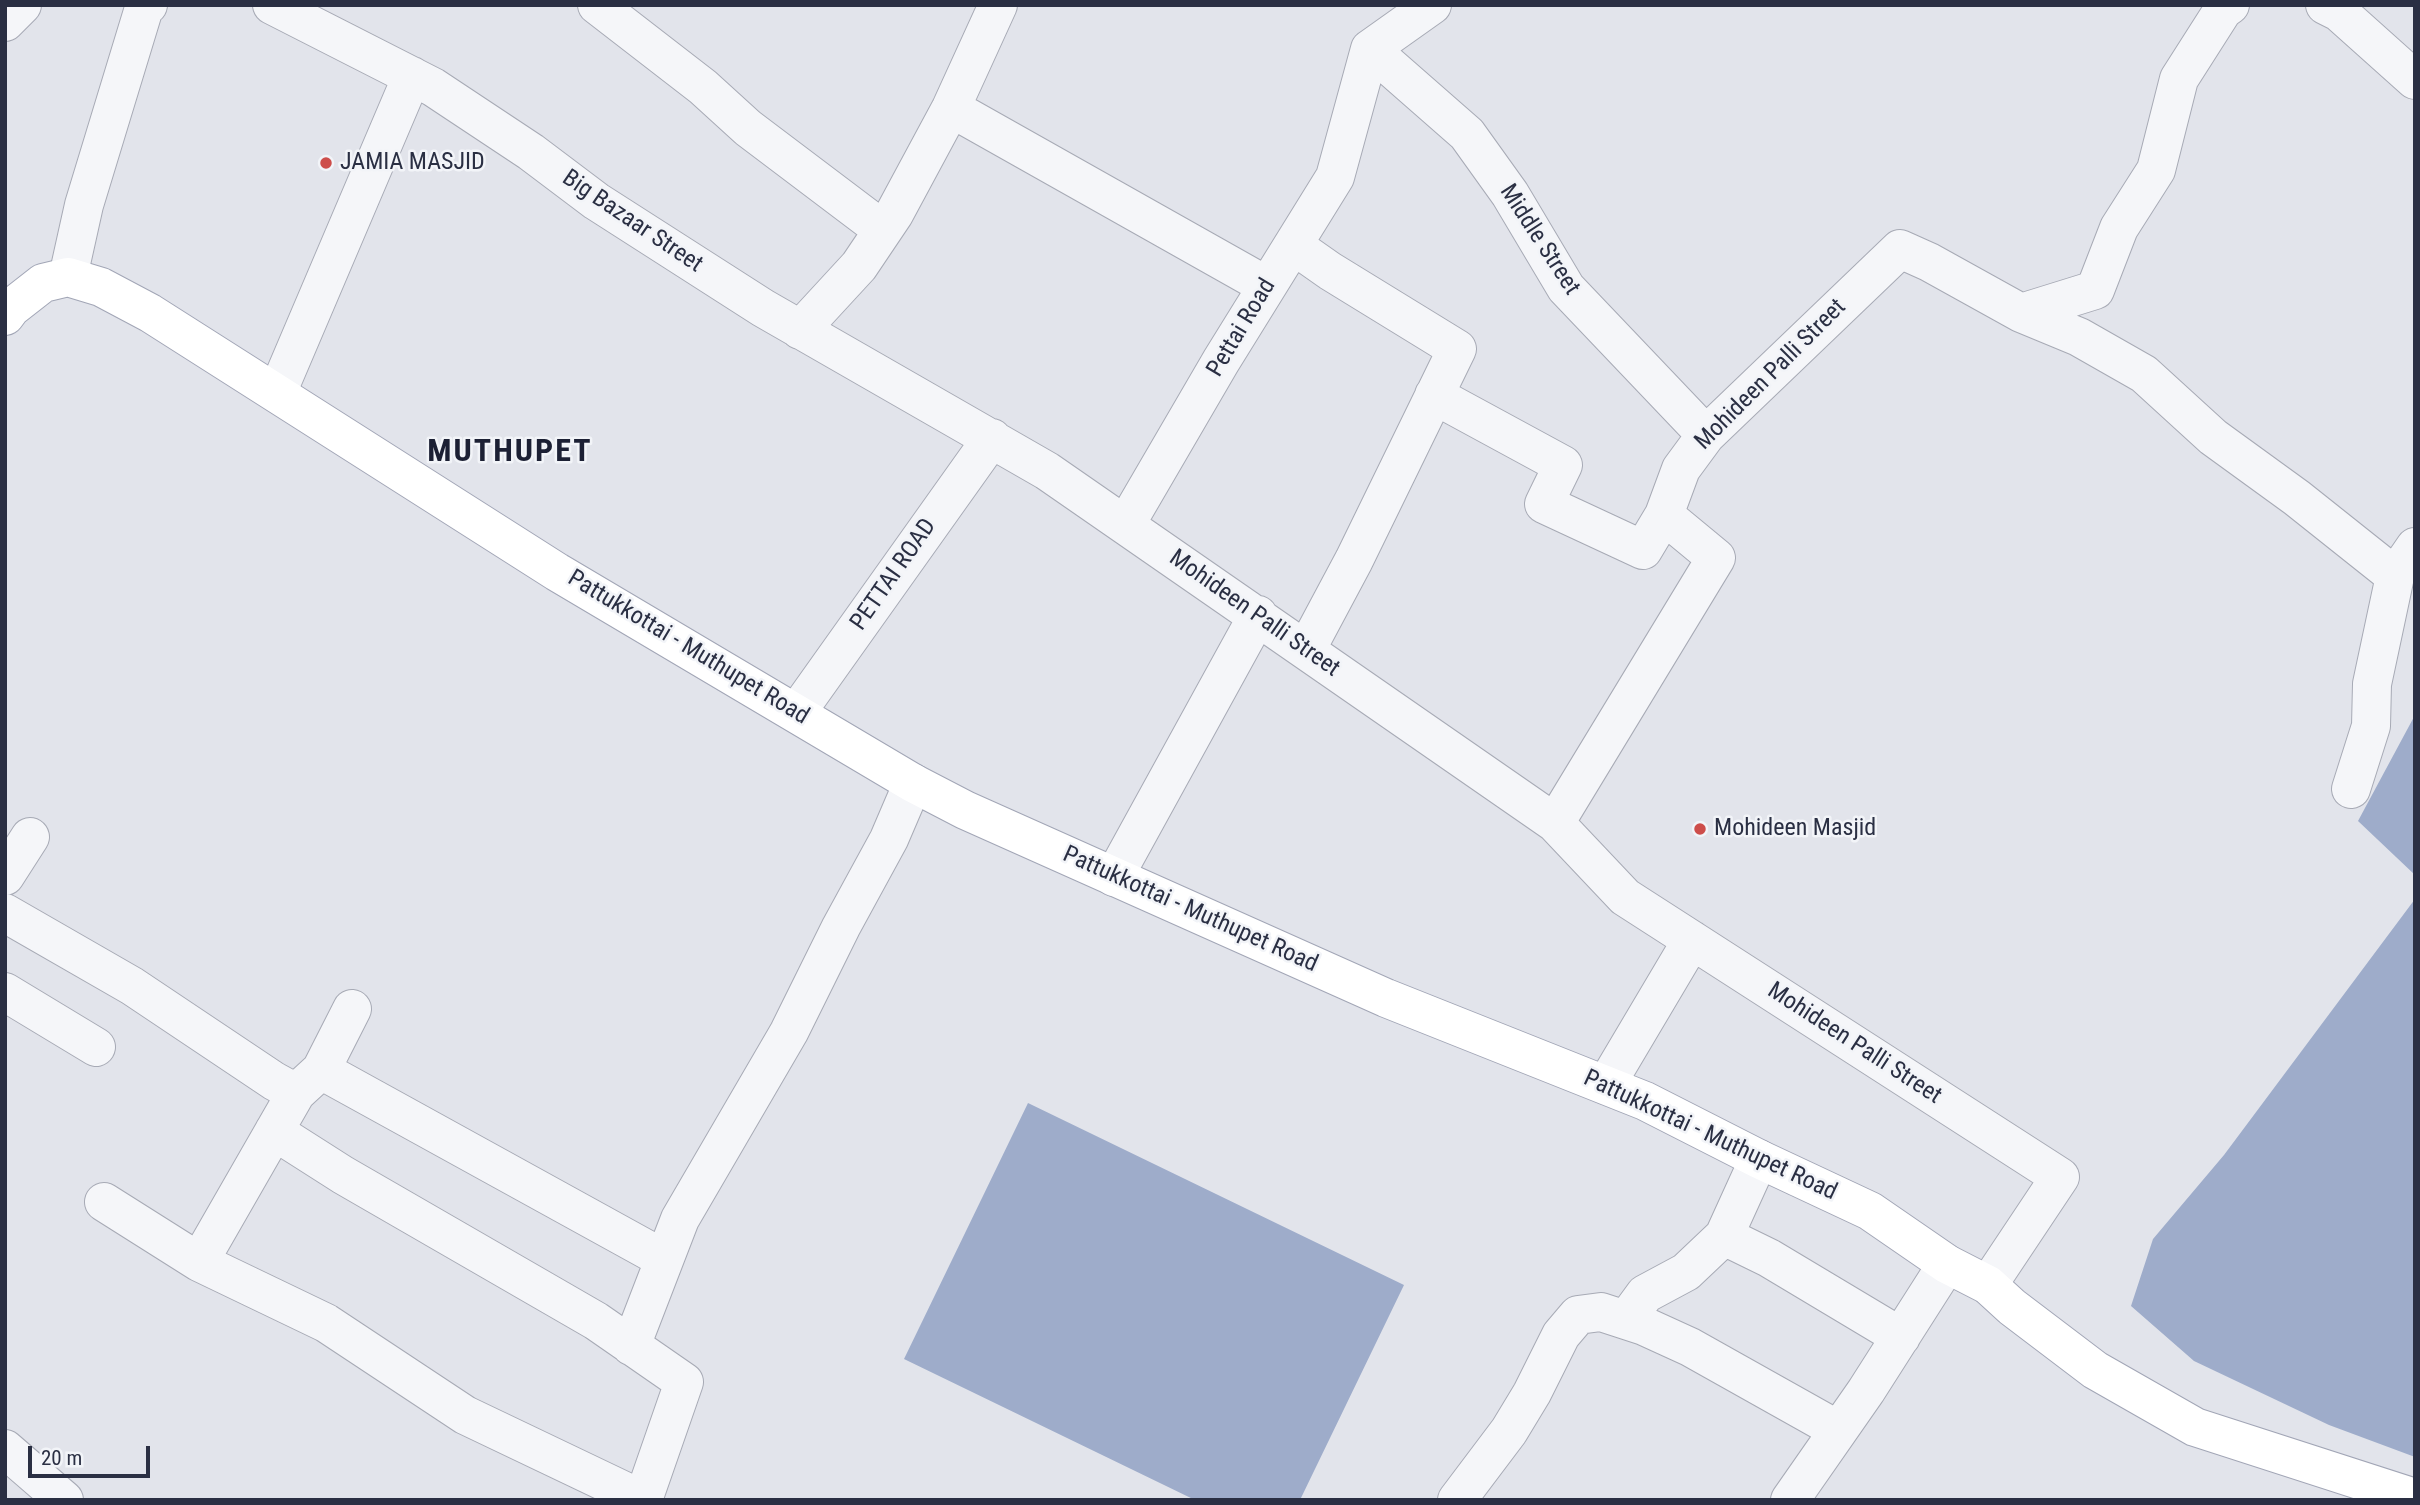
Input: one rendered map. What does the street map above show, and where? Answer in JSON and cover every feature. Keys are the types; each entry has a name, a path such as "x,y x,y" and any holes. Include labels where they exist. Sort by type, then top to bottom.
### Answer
{"main road":[{"path":"5,316 11,308 43,283 68,277"},
{"name":"Pattukkottai - Muthupet Road","path":"68,277 101,287 150,313 557,572 913,783 965,810 1386,998 1645,1101 1870,1211 1947,1264 1988,1285 2012,1307 2095,1370 2195,1427 2410,1498"}],"street":[{"path":"5,22 22,5"},
{"path":"68,277 85,205 144,8 148,5"},
{"name":"Big Bazaar Street","path":"272,5 412,76 531,152 596,201 800,330 992,438"},
{"path":"597,5 703,88 748,128 883,230"},
{"path":"1370,49 1432,5"},
{"path":"2021,313 2095,290 2119,228 2156,170 2179,79 2223,10 2230,5"},
{"path":"2325,5 2339,12 2415,80"},
{"path":"800,330 859,266 883,230 951,108 996,6"},
{"name":"Pettai Road","path":"1126,524 1335,177 1370,49"},
{"name":"Middle Street","path":"1370,49 1467,134 1510,194 1566,288 1706,435"},
{"path":"277,393 412,76"},
{"path":"951,108 1267,286"},
{"path":"1293,245 1330,271 1457,349 1354,560 1306,650"},
{"name":"Mohideen Palli Street","path":"1434,395 1563,465 1545,504 1643,550 1664,515 1681,469 1706,435 1900,249 2021,313"},
{"path":"2021,313 2079,337 2144,374 2213,437 2297,498 2405,561 2372,684 2371,726 2351,789"},
{"path":"992,438 1126,524"},
{"name":"PETTAI ROAD","path":"797,712 992,438"},
{"path":"1555,823 1716,558 1664,515"},
{"name":"Mohideen Palli Street","path":"1126,524 1555,823 1625,897 2060,1178 1988,1285"},
{"path":"1114,877 1258,615"},
{"path":"631,1346 680,1219 789,1032 841,927 890,839 913,783"},
{"path":"5,876 30,837"},
{"path":"5,913 132,986 274,1081 308,1081 664,1259"},
{"path":"1606,1085 1692,940"},
{"path":"5,992 96,1046"},
{"path":"199,1262 274,1131 352,1009"},
{"path":"104,1202 199,1262 326,1323 465,1415 643,1500 684,1382 596,1321 342,1175 274,1131"},
{"path":"1626,1320 1645,1294 1686,1272 1724,1236 1759,1159"},
{"path":"1724,1236 1769,1258 1901,1337"},
{"path":"1790,1500 1901,1337 1947,1264"},
{"path":"1457,1500 1508,1431 1532,1394 1561,1335 1578,1315 1601,1312 1644,1326 1690,1347 1838,1430"},
{"path":"5,1448 64,1500"}],"water":[{"path":"2415,715 2415,875 2358,821"},
{"path":"2415,899 2415,1457 2329,1425 2194,1361 2131,1306 2153,1239 2224,1155"},
{"path":"1028,1103 1404,1285 1300,1500 1195,1500 904,1359"}],"place":[{"name":"JAMIA MASJID","path":"326,163"},
{"name":"Mohideen Masjid","path":"1700,829"}],"district":[{"name":"MUTHUPET","path":"510,453"}]}
